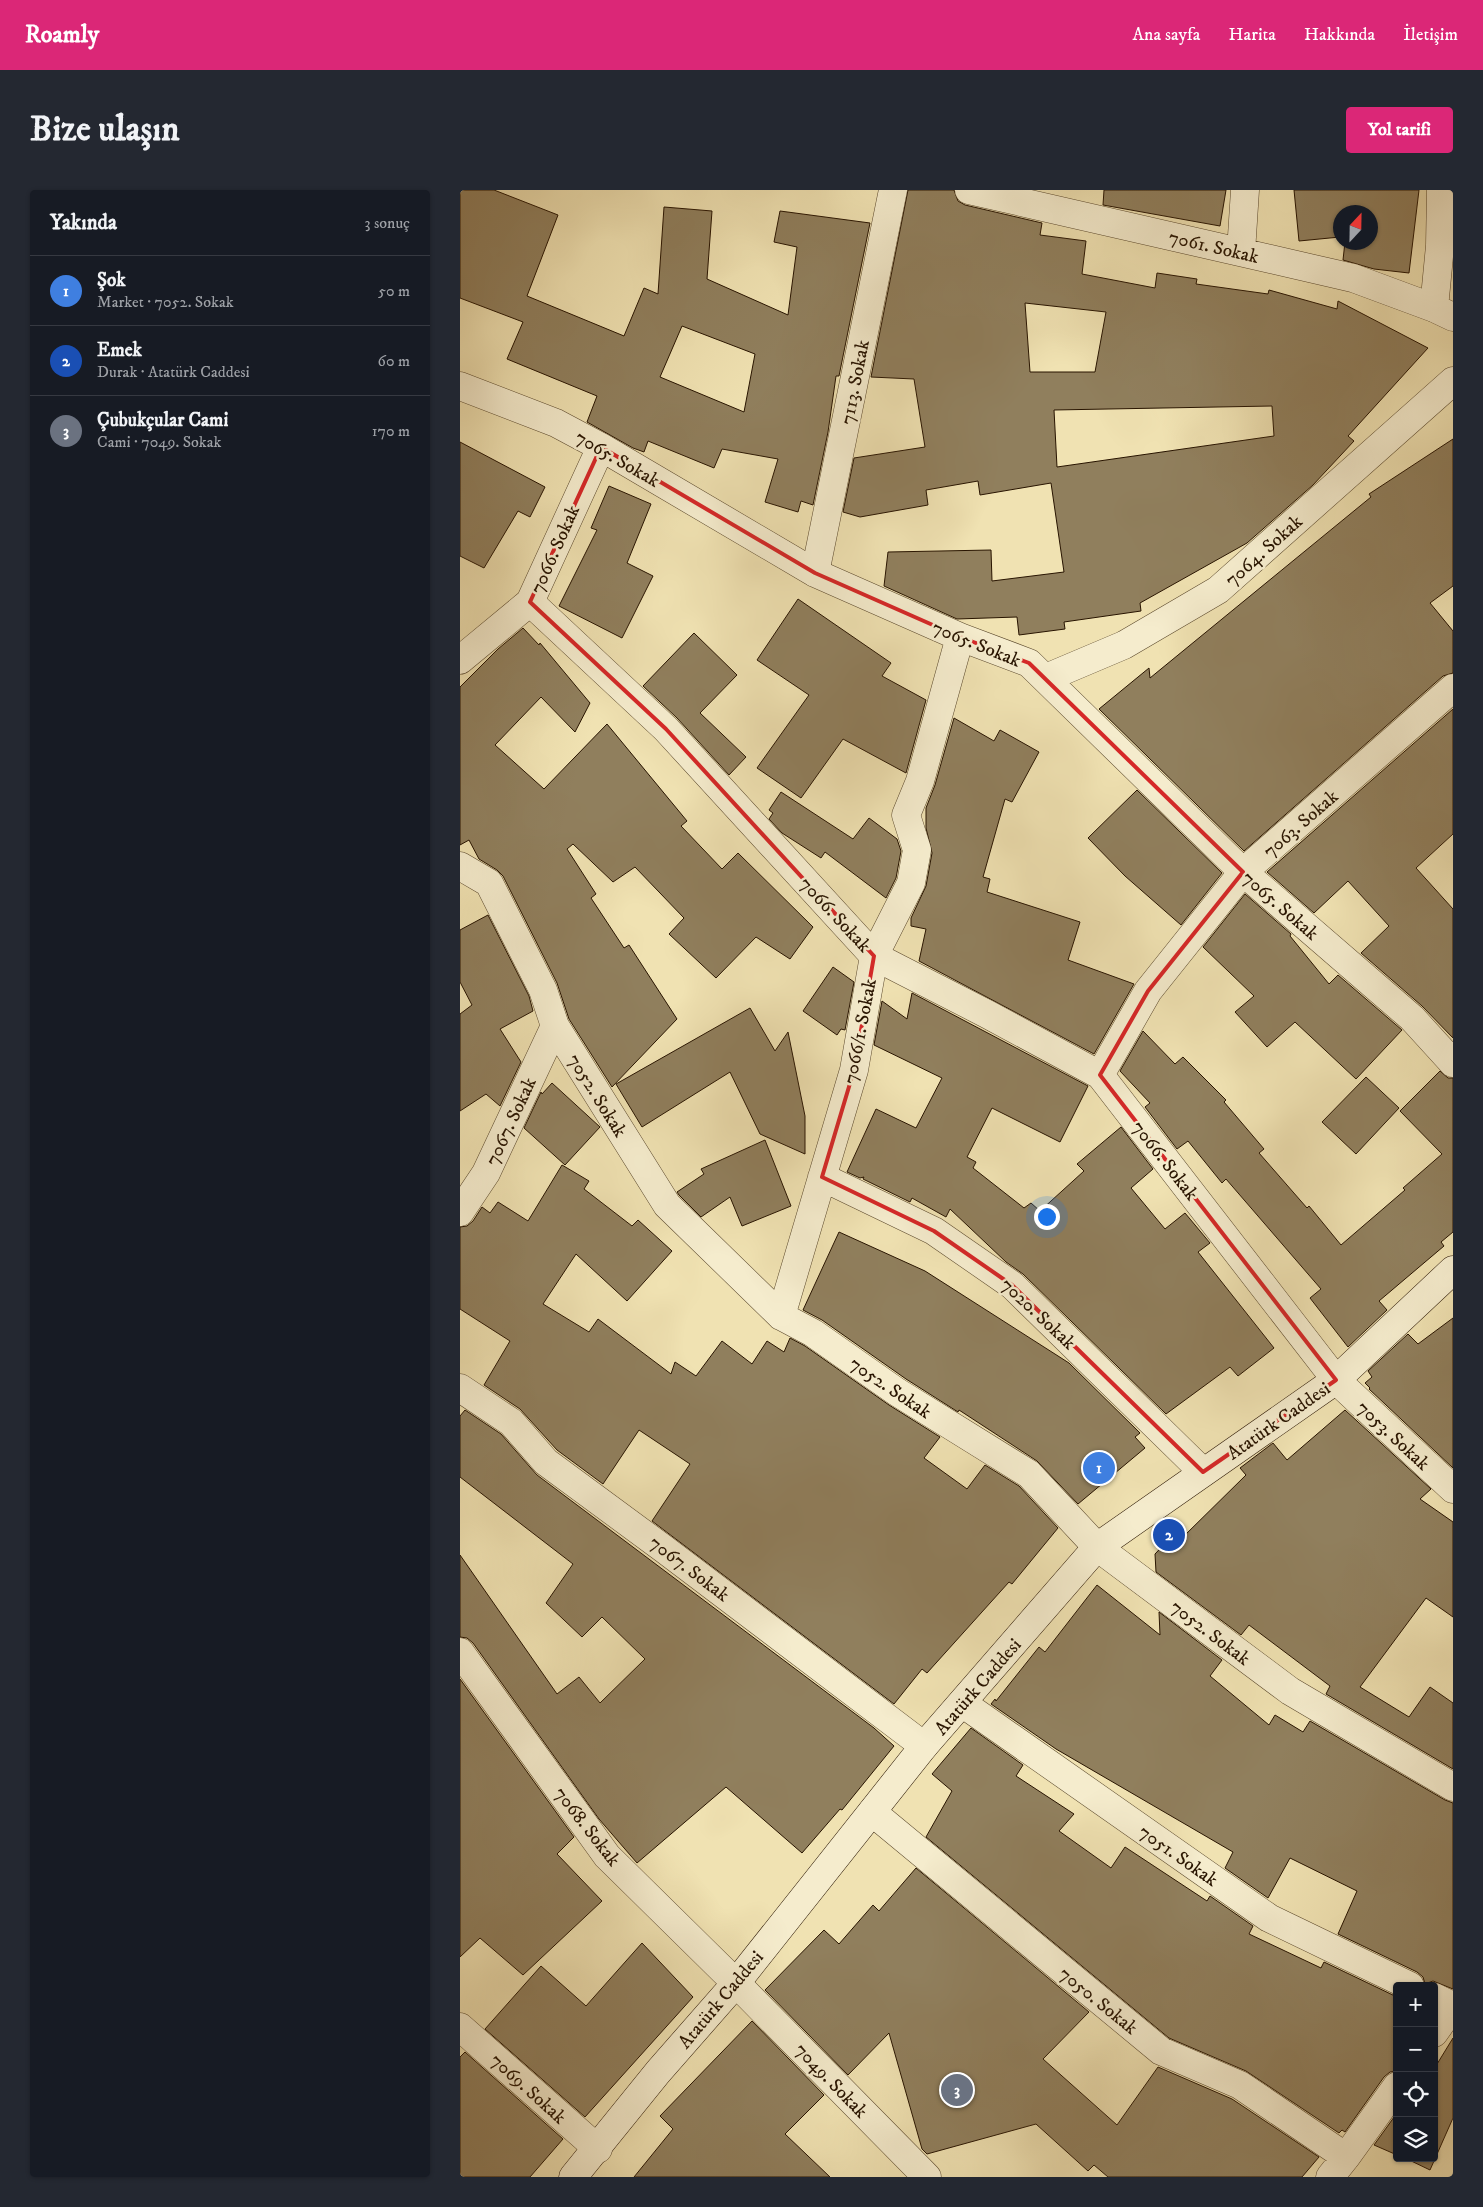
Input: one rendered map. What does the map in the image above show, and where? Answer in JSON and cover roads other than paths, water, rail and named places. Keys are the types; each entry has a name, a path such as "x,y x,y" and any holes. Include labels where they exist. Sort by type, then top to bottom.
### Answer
{"street":[{"name":"7113. Sokak","path":"815,573 893,190"},
{"name":"7061. Sokak","path":"969,190 1352,278 1444,312"},
{"path":"1241,252 1245,190"},
{"path":"1441,190 1440,246 1444,312"},
{"name":"7064. Sokak","path":"1046,678 1124,645 1218,590 1453,381"},
{"name":"7065. Sokak","path":"460,386 556,423 601,447 815,573 960,638 1029,663 1243,872 1412,1018 1453,1063"},
{"name":"7066. Sokak","path":"601,447 530,602 666,729 874,956 1100,1075 1336,1380"},
{"path":"460,660 530,602"},
{"name":"7066/1. Sokak","path":"781,1316 854,1070 874,956 911,883 917,850 906,815 920,781 960,638"},
{"name":"7063. Sokak","path":"1100,1075 1148,991 1243,872 1453,688"},
{"name":"7052. Sokak","path":"460,866 489,883 543,990 555,1026 667,1205 781,1316 813,1333 897,1392 1029,1474 1097,1547 1290,1690 1453,1787"},
{"name":"7067. Sokak","path":"460,1212 486,1173 555,1026"},
{"name":"7020. Sokak","path":"822,1177 934,1231 1012,1285 1203,1472"},
{"name":"Atatürk Caddesi","path":"573,2177 598,2149 658,2072 736,1983 924,1746 1097,1547 1336,1380 1453,1270"},
{"name":"7053. Sokak","path":"1336,1380 1453,1489"},
{"name":"7067. Sokak","path":"460,1388 511,1422 546,1462 924,1746"},
{"name":"7068. Sokak","path":"460,1652 607,1856 736,1983"},
{"name":"7051. Sokak","path":"962,1703 1269,1918 1402,1982"},
{"name":"7050. Sokak","path":"872,1812 1161,2051 1240,2085 1338,2167"},
{"name":"7049. Sokak","path":"736,1983 927,2177"},
{"path":"1438,2000 1453,2006 1438,2027"},
{"name":"7069. Sokak","path":"460,2027 598,2149"},
{"path":"1338,2167 1393,2091"}],"place":[{"name":"Şok","path":"1099,1468"},
{"name":"Emek","path":"1169,1535"},
{"name":"Çubukçular Cami","path":"957,2090"}]}
